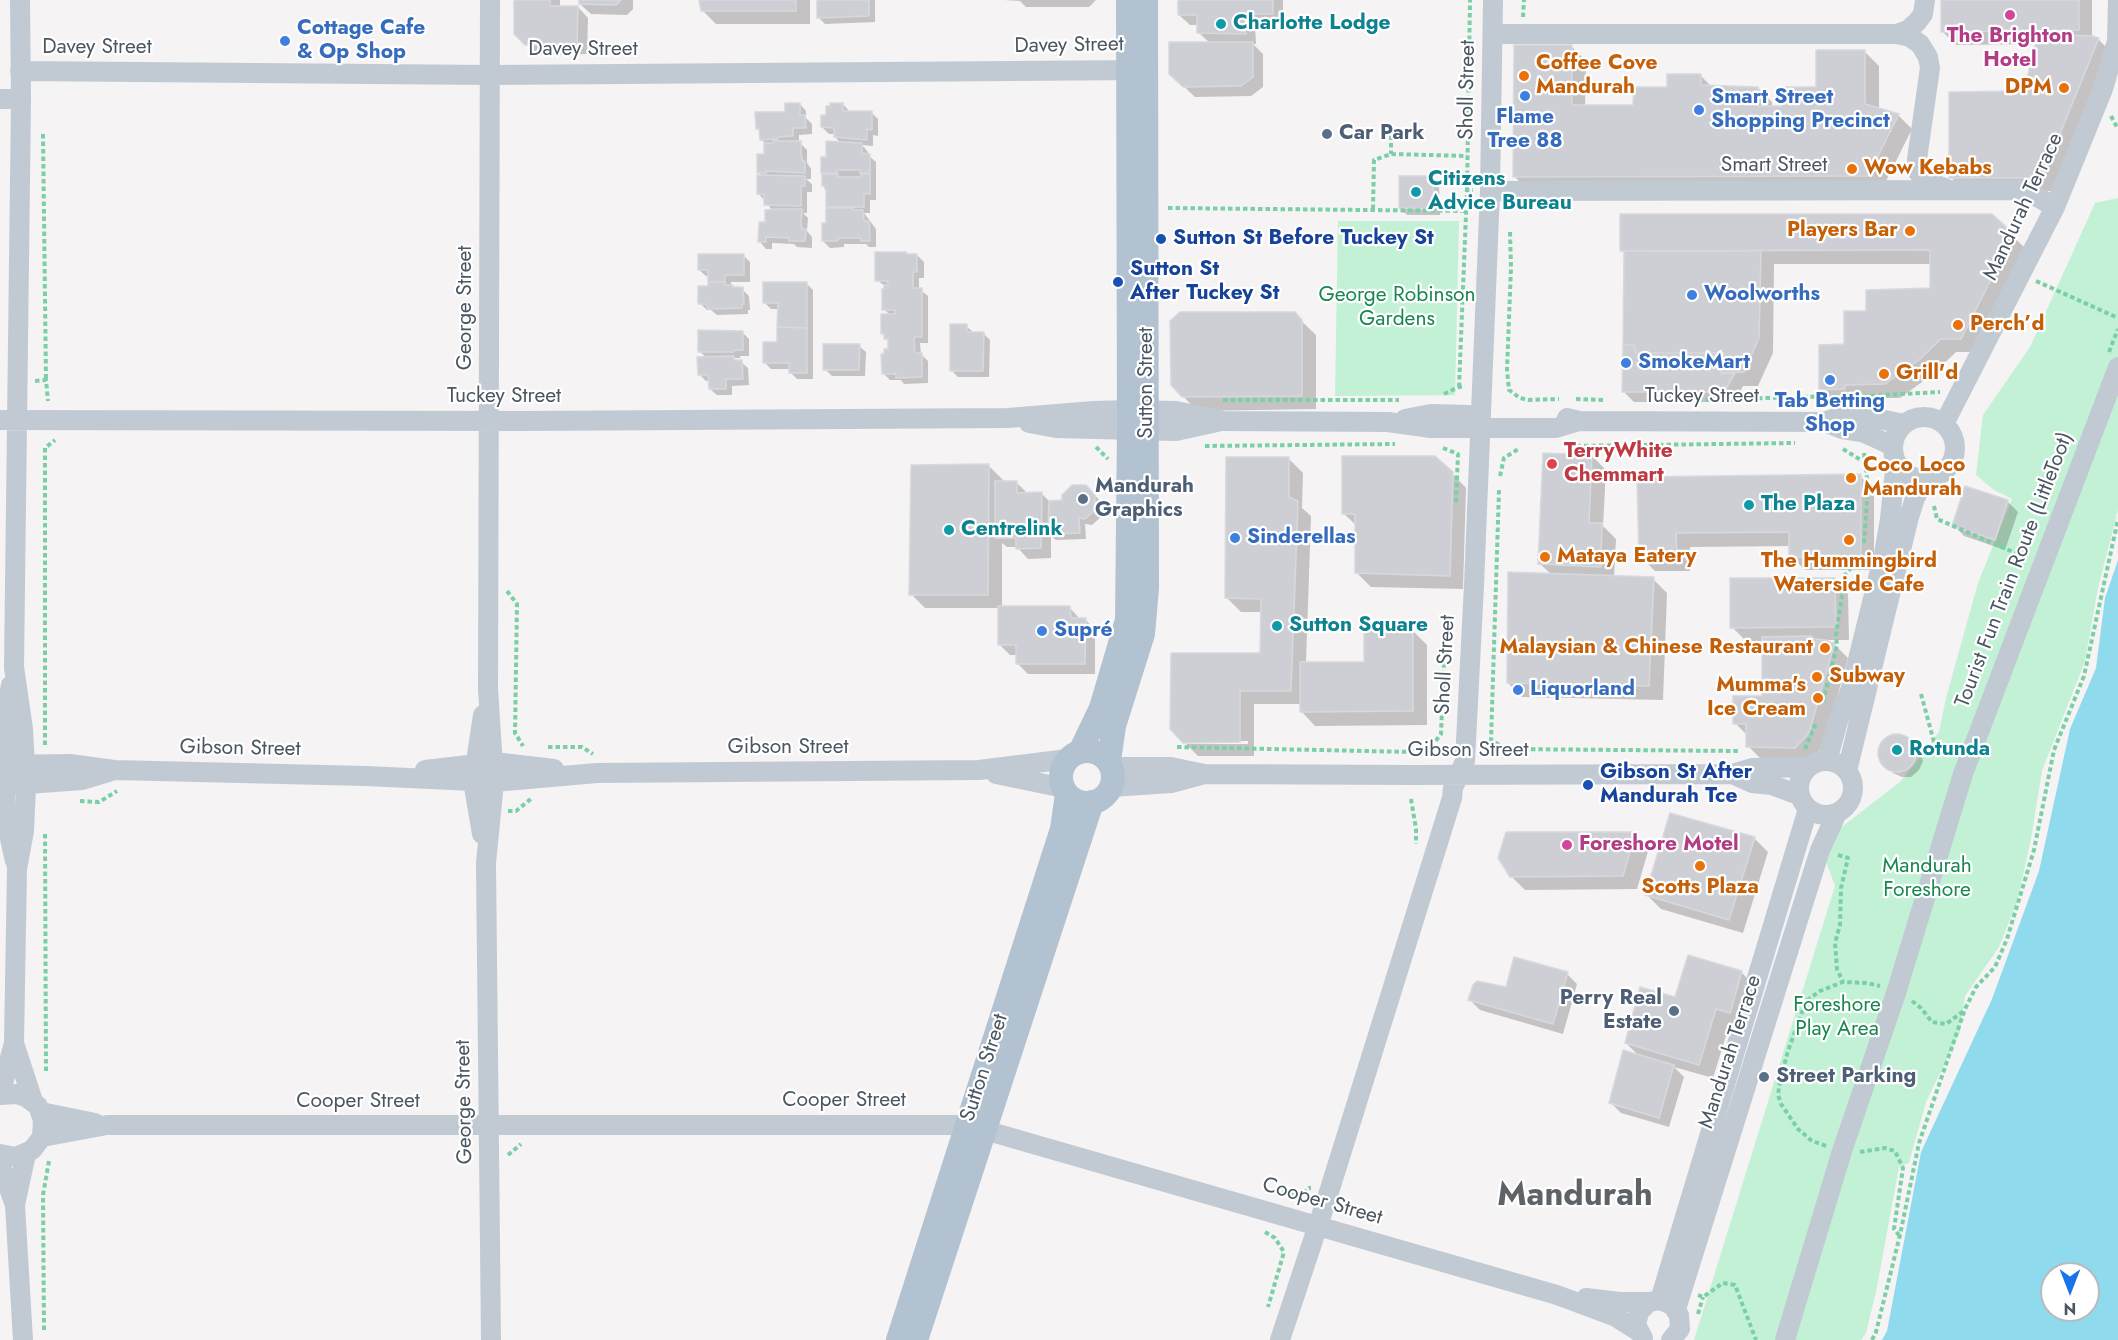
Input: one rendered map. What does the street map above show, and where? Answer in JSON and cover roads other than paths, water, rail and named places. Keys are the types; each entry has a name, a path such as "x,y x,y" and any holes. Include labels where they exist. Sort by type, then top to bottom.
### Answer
{"main road":[{"name":"Sutton Street","path":"1074,756 1101,708 1127,620 1147,209 1137,70 1128,0"},
{"name":"Sutton Street","path":"1111,772 1114,726 1143,634 1147,588 1138,420 1137,70 1146,0"},
{"path":"1096,752 1111,772 1106,794 1092,802 1082,802 1065,791 1061,772 1074,756 1096,752"},
{"name":"Sutton Street","path":"916,1340 1062,829 1065,791"},
{"name":"Sutton Street","path":"898,1340 1092,802"}],"street":[{"path":"0,1095 14,1043 17,869 24,831 26,786 26,765 14,667 8,420 21,99 20,0"},
{"name":"George Street","path":"490,0 488,689 483,764 491,1340"},
{"name":"Sholl Street","path":"1280,1340 1449,810 1453,788 1465,761 1490,191 1493,0"},
{"path":"1897,34 1908,30 1917,22 1923,14 1925,0"},
{"name":"Mandurah Terrace","path":"1944,424 2055,207 2103,88 2117,41 2118,0"},
{"path":"1493,34 1897,34 1910,37 1920,44 1928,57 1930,69 1917,159 1918,172 1928,182 1950,190"},
{"name":"Davey Street","path":"20,71 490,75 1137,70"},
{"path":"0,99 21,99"},
{"name":"Smart Street","path":"1490,191 2025,190 2055,207"},
{"name":"Tourist Fun Train Route (LittleToot)","path":"1785,1340 1842,1151 1896,993 1963,774 2118,367"},
{"name":"Tuckey Street","path":"8,420 489,421 1008,418 1056,428 1138,420 1176,411 1223,421 1388,422 1431,428 1480,421 1556,428 1579,421 1824,422 1842,416 1870,417 1904,424"},
{"path":"1818,764 1842,766 1851,778 1852,794 1844,808 1837,813 1822,815 1804,802 1800,779 1818,764 1851,688 1884,554 1890,519 1894,453 1896,434 1904,424 1924,417 1944,424 1954,440 1954,458 1943,473 1926,479 1907,474 1894,453"},
{"name":"Tuckey Street","path":"1824,422 1842,429 1862,432 1894,453"},
{"path":"1847,771 1909,517 1915,498 1926,479"},
{"path":"14,667 6,712 3,775 7,828 17,869"},
{"name":"Gibson Street","path":"3,775 26,765 116,780 366,776 483,764 979,770 1074,756"},
{"name":"Gibson Street","path":"483,764 494,782 597,765"},
{"name":"Gibson Street","path":"1111,772 1171,783 1204,774 1732,774 1752,768 1818,764"},
{"name":"Gibson Street","path":"979,770 1065,791"},
{"name":"Gibson Street","path":"3,775 26,786 64,773"},
{"name":"Gibson Street","path":"1732,774 1752,783 1772,785 1804,802"},
{"name":"George Street","path":"486,863 494,782"},
{"name":"Mandurah Terrace","path":"1662,1304 1804,802"},
{"name":"Mandurah Terrace","path":"1662,1304 1820,850 1837,813"},
{"path":"0,1154 16,1157 26,1154 42,1137 44,1120 37,1107 14,1043"},
{"name":"Cooper Street","path":"0,1095 17,1094 37,1107 107,1125"},
{"name":"Cooper Street","path":"42,1137 107,1125 975,1128 1557,1295 1616,1317 1642,1336"},
{"path":"23,1340 15,1205 26,1154"},
{"path":"0,1164 15,1205"},
{"name":"Cooper Street","path":"1557,1295 1662,1304"},
{"path":"1642,1336 1637,1318 1639,1312 1662,1304 1679,1315 1680,1329 1671,1340"}],"water":[{"path":"2118,560 2118,1340 1882,1340 1887,1331 1921,1152 1992,999 2039,871 2070,729 2096,668 2105,598"}],"place":[{"name":"The Brighton Hotel","path":"2010,15"},
{"name":"Charlotte Lodge","path":"1221,24"},
{"name":"Cottage Cafe & Op Shop","path":"285,41"},
{"name":"Coffee Cove Mandurah","path":"1524,76"},
{"name":"DPM","path":"2064,88"},
{"name":"Flame Tree 88","path":"1525,96"},
{"name":"Smart Street Shopping Precinct","path":"1699,110"},
{"name":"Car Park","path":"1327,134"},
{"name":"Wow Kebabs","path":"1852,169"},
{"name":"Citizens Advice Bureau","path":"1416,192"},
{"name":"Players Bar","path":"1910,231"},
{"name":"Sutton St Before Tuckey St","path":"1161,239"},
{"name":"Sutton St After Tuckey St","path":"1118,282"},
{"name":"Woolworths","path":"1692,295"},
{"name":"Perch’d","path":"1958,325"},
{"name":"SmokeMart","path":"1626,363"},
{"name":"Grill'd","path":"1884,374"},
{"name":"Tab Betting Shop","path":"1830,380"},
{"name":"TerryWhite Chemmart","path":"1552,464"},
{"name":"Coco Loco Mandurah","path":"1851,478"},
{"name":"Mandurah Graphics","path":"1083,499"},
{"name":"The Plaza","path":"1749,505"},
{"name":"Centrelink","path":"949,530"},
{"name":"Sinderellas","path":"1235,538"},
{"name":"The Hummingbird Waterside Cafe","path":"1849,540"},
{"name":"Mataya Eatery","path":"1545,557"},
{"name":"Sutton Square","path":"1277,626"},
{"name":"Supré","path":"1042,631"},
{"name":"Malaysian & Chinese Restaurant","path":"1825,648"},
{"name":"Subway","path":"1817,677"},
{"name":"Liquorland","path":"1518,690"},
{"name":"Mumma's Ice Cream","path":"1818,698"},
{"name":"Rotunda","path":"1897,750"},
{"name":"Gibson St After Mandurah Tce","path":"1588,785"},
{"name":"Foreshore Motel","path":"1567,845"},
{"name":"Scotts Plaza","path":"1700,866"},
{"name":"Perry Real Estate","path":"1674,1011"},
{"name":"Street Parking","path":"1764,1077"}],"district":[{"name":"Mandurah","path":"1575,1197"}],"park label":[{"name":"George Robinson Gardens","path":"1397,308"},
{"name":"Mandurah Foreshore","path":"1927,879"},
{"name":"Foreshore Play Area","path":"1837,1018"}]}
